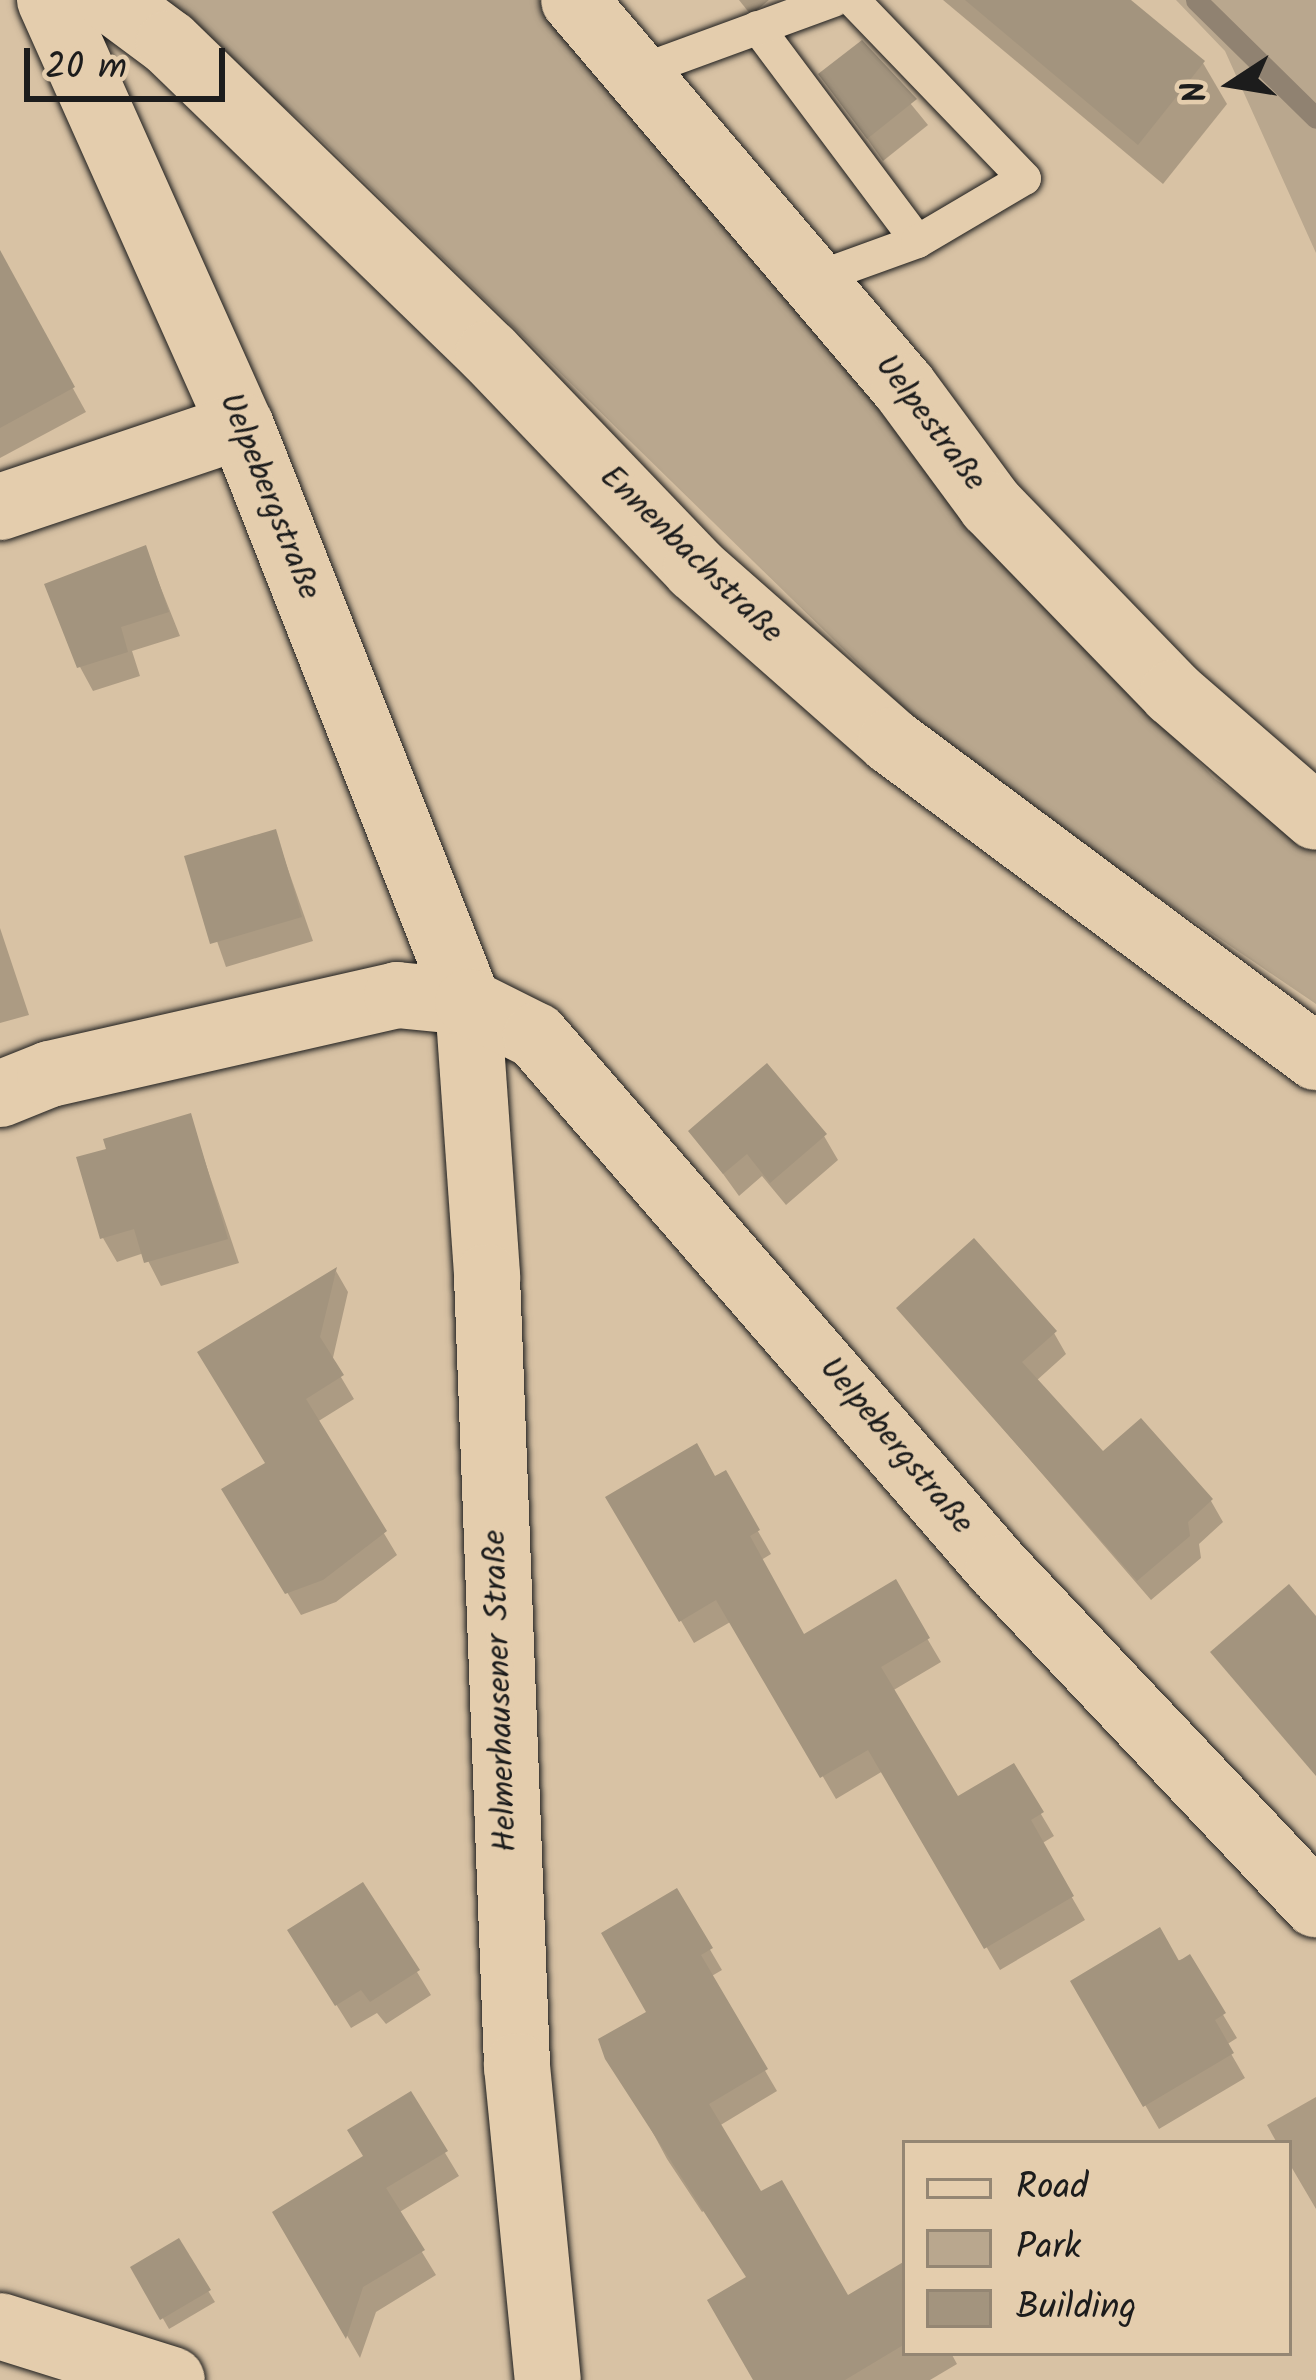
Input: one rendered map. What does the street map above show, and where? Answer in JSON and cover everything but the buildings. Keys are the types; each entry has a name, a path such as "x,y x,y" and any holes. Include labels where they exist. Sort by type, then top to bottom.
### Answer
{"street":[{"name":"Uelpebergstraße","path":"50,0 241,426 468,1002"},
{"name":"Ennenbachstraße","path":"111,0 169,43 489,353 696,569 891,741 1316,1058"},
{"name":"Uelpestraße","path":"574,0 812,279 991,505 1173,693 1316,818"},
{"path":"0,507 241,426"},
{"name":"Uelpebergstraße","path":"0,1094 50,1074 397,994 468,1002 536,1036 998,1568 1316,1904"},
{"name":"Helmerhausener Straße","path":"468,1002 487,1277 517,2066 548,2380"},
{"path":"0,2326 172,2380"}],"lane":[{"path":"633,73 833,0"},
{"path":"812,279 917,241 1024,178 853,0"},
{"path":"757,27 917,241"}],"green space":[{"path":"147,0 539,0 1007,563 1215,779 1316,849 1316,1004 958,761 304,123"},
{"path":"1176,0 1316,0 1316,253 1225,51"}],"waterway":[{"path":"1196,0 1316,118"}]}
